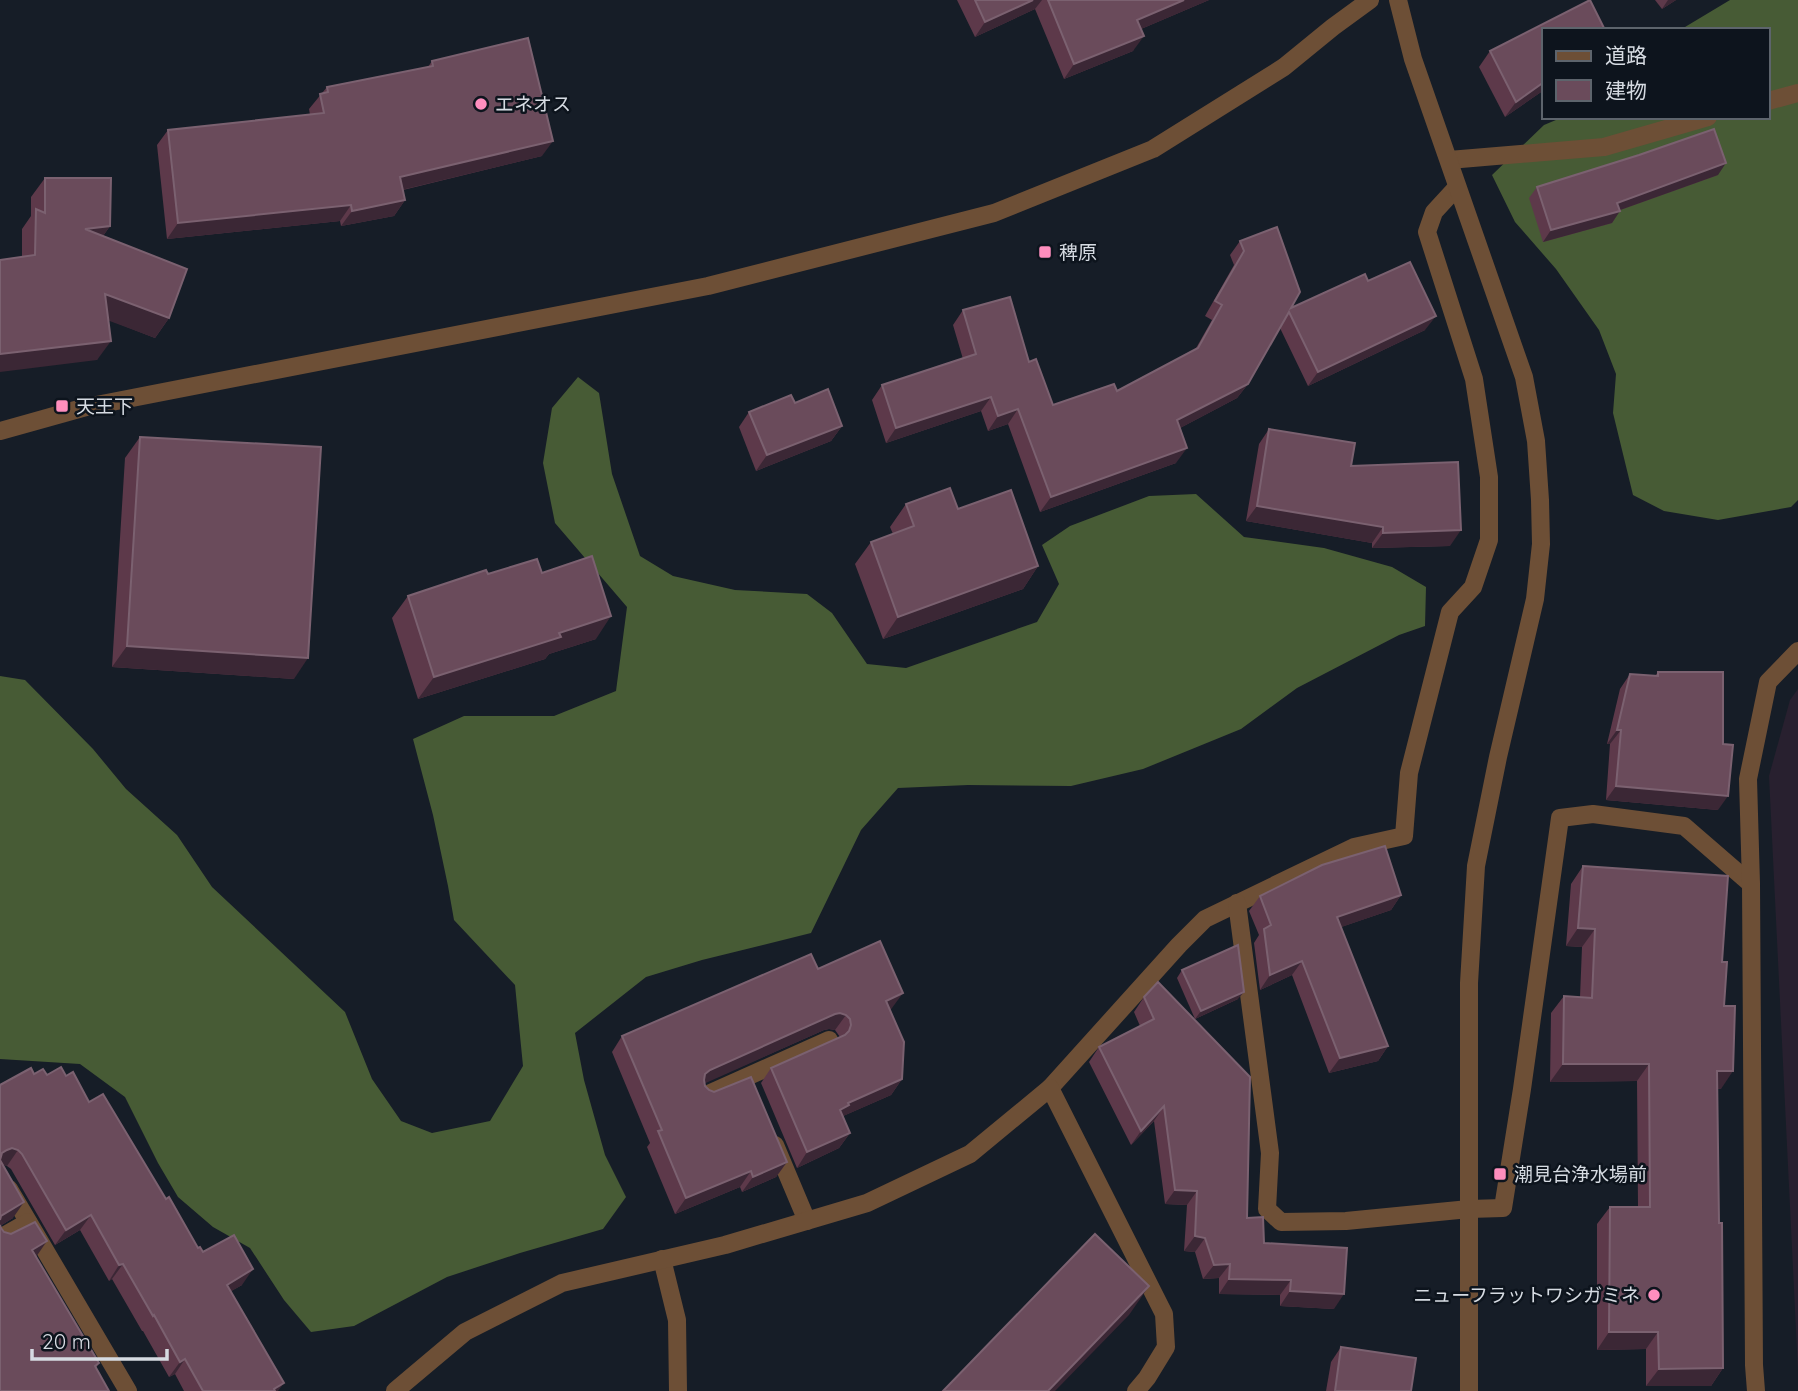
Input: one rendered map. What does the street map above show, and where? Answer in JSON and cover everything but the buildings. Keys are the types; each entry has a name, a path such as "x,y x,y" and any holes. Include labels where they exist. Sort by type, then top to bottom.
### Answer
{"street":[{"path":"0,431 86,407 708,286 994,214 1153,149 1284,67 1370,0"},
{"path":"1398,0 1413,59 1524,377 1536,441 1540,500 1541,544 1535,598 1475,866 1469,983 1469,1391"},
{"path":"1770,100 1798,93"},
{"path":"1449,160 1604,147 1701,119"},
{"path":"395,1391 465,1332 562,1283 725,1245 867,1203 970,1154 1050,1088 1205,919 1354,847 1404,836 1409,774 1450,612 1473,587 1489,540 1489,477 1474,379 1427,232 1434,212 1457,187"},
{"path":"1756,1391 1748,779 1768,682 1798,651"},
{"path":"1237,903 1270,1153 1267,1209 1281,1222 1346,1221 1503,1208 1559,818 1593,814 1684,826 1751,884"},
{"path":"704,1096 749,1084 829,1040"},
{"path":"1050,1088 1164,1314 1166,1347 1136,1391"},
{"path":"768,1128 807,1221"},
{"path":"1,1175 128,1391"},
{"path":"0,1238 28,1222"},
{"path":"662,1259 677,1320 678,1391"}],"shaded area":[{"path":"1798,689 1798,1371 1769,776 1790,700"}],"green space":[{"path":"1730,0 1798,0 1798,500 1791,507 1718,520 1664,511 1633,495 1613,413 1616,374 1599,330 1556,269 1515,222 1492,175 1544,125 1558,119 1770,119 1770,28 1683,28"},
{"path":"578,377 599,393 612,474 640,556 673,576 735,590 807,594 832,613 867,664 906,668 1037,622 1059,584 1042,545 1070,526 1149,496 1196,494 1244,537 1324,548 1392,567 1426,587 1425,626 1399,635 1297,688 1241,729 1143,769 1071,786 968,785 898,788 861,830 811,933 646,977 575,1033 584,1080 605,1155 626,1197 603,1229 447,1277 354,1326 311,1332 284,1300 250,1248 213,1227 178,1197 125,1097 80,1064 0,1059 0,676 25,680 93,749 126,789 177,835 212,887 345,1012 372,1079 401,1121 432,1133 490,1121 523,1066 515,985 454,920 433,815 413,739 464,716 554,716 616,691 627,607 555,523 543,463 552,408"}],"place":[{"name":"エネオス","path":"481,104"},
{"name":"稗原","path":"1045,252"},
{"name":"天王下","path":"62,406"},
{"name":"潮見台浄水場前","path":"1500,1174"},
{"name":"ニューフラットワシガミネ","path":"1654,1295"}]}
